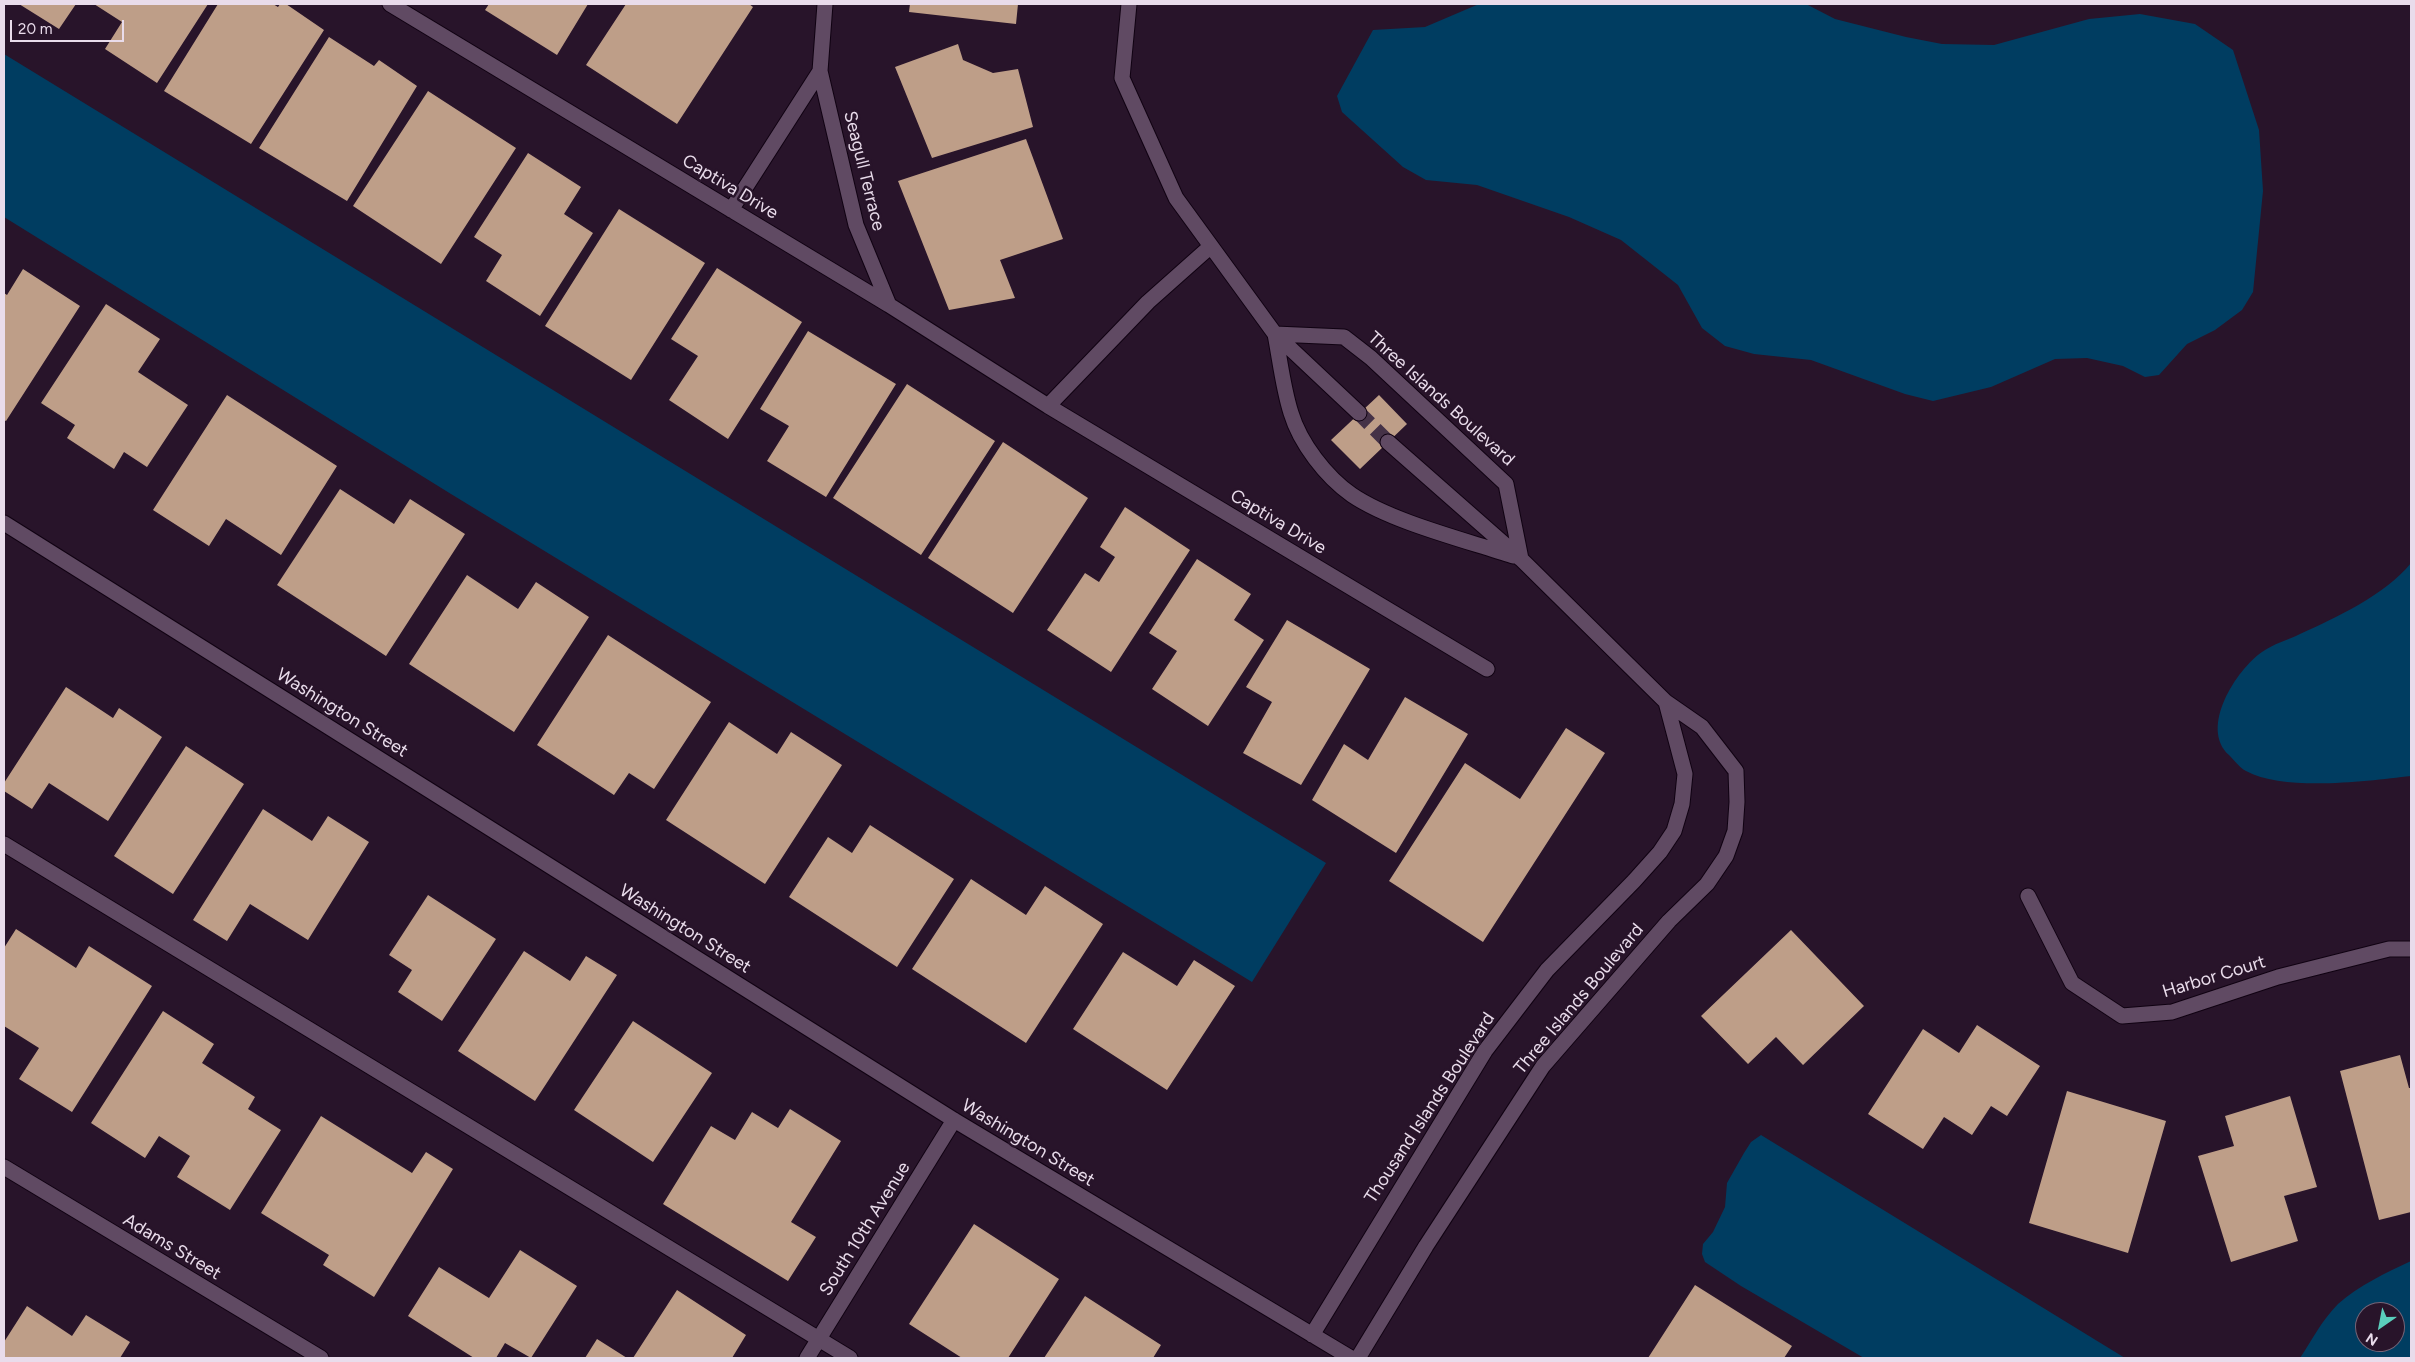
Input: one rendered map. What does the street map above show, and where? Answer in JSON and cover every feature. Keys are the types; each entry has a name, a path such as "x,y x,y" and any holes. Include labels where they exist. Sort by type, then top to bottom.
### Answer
{"street":[{"name":"Captiva Drive","path":"390,4 889,305 1048,406 1487,669"},
{"name":"Seagull Terrace","path":"825,4 820,71 856,225 889,305"},
{"path":"1129,4 1122,78 1176,198 1275,334 1359,413"},
{"name":"Seagull Terrace","path":"731,210 820,71"},
{"path":"1048,406 1148,302 1212,246"},
{"path":"1275,334 1291,413 1301,436 1324,468 1352,494 1384,512 1521,559"},
{"name":"Three Islands Boulevard","path":"1275,334 1344,337 1372,358 1506,484 1521,559"},
{"path":"1388,442 1521,559 1666,702"},
{"name":"Washington Street","path":"4,523 954,1120 1351,1358"},
{"name":"Three Islands Boulevard","path":"1358,1358 1431,1238 1543,1066 1669,921 1707,884 1726,856 1735,832 1736,771 1702,727 1666,702"},
{"name":"Thousand Islands Boulevard","path":"1312,1335 1485,1051 1547,970 1634,881 1660,852 1674,831 1682,804 1685,774 1666,702"},
{"path":"4,844 850,1358"},
{"name":"Harbor Court","path":"2028,896 2072,983 2122,1016 2172,1012 2278,977 2389,949 2411,949"},
{"name":"South 10th Avenue","path":"807,1358 954,1120"},
{"name":"Adams Street","path":"4,1167 321,1358"}],"water":[{"path":"1479,4 1806,4 1835,19 1942,44 1994,45 2089,19 2140,14 2195,24 2233,50 2259,130 2263,191 2253,292 2242,310 2215,330 2187,344 2159,375 2145,377 2123,366 2087,358 2055,359 1991,387 1933,401 1905,394 1811,360 1754,354 1725,346 1702,328 1678,285 1621,240 1569,217 1477,185 1426,180 1403,167 1342,112 1337,96 1373,30 1425,27"},
{"path":"4,54 1326,863 1252,982 451,494 4,217"},
{"path":"2411,563 2411,776 2350,782 2304,783 2262,777 2242,768 2221,744 2218,730 2219,715 2224,700 2242,672 2252,660 2266,649 2329,620 2374,595 2400,575"},
{"path":"1761,1135 2125,1358 1864,1358 1741,1286 1705,1262 1702,1254 1703,1244 1713,1232 1725,1207 1727,1183 1751,1142"},
{"path":"2411,1261 2411,1358 2300,1358 2332,1310 2346,1297 2382,1275"}],"building":[{"path":"19,4 76,4 59,29"},
{"path":"94,4 208,4 157,83 105,49 122,22"},
{"path":"218,4 273,4 278,7 280,4 286,4 324,30 251,144 164,91"},
{"path":"489,4 588,4 557,55 485,10"},
{"path":"626,4 749,4 753,7 677,124 586,65"},
{"path":"910,4 1018,4 1016,24 909,12"},
{"path":"329,37 374,66 379,60 417,86 347,201 259,148"},
{"path":"958,44 963,60 993,73 1018,69 1033,127 932,158 895,67"},
{"path":"428,91 516,148 441,264 353,206"},
{"path":"1026,139 1063,239 1000,260 1015,298 949,310 898,181"},
{"path":"528,153 581,187 564,214 593,233 540,316 486,281 502,255 474,237"},
{"path":"619,209 705,263 631,380 545,326"},
{"path":"717,268 802,322 728,439 669,400 698,356 671,339"},
{"path":"23,269 80,306 6,421 4,420 4,293 7,295"},
{"path":"106,304 160,339 138,372 188,405 147,467 124,452 114,469 67,438 75,425 41,403"},
{"path":"808,331 896,384 826,497 767,461 789,426 760,409"},
{"path":"907,384 995,441 921,555 833,498"},
{"path":"227,395 337,466 281,555 226,519 209,546 153,510"},
{"path":"1379,395 1407,424 1360,469 1331,440"},
{"path":"1003,442 1088,498 1013,613 928,558"},
{"path":"340,489 394,524 410,499 465,534 386,656 277,585"},
{"path":"1125,507 1190,550 1111,672 1047,630 1085,573 1099,582 1115,557 1100,547"},
{"path":"1197,559 1251,594 1234,620 1264,640 1208,726 1152,689 1177,651 1149,633"},
{"path":"467,575 518,609 536,582 589,617 514,732 409,664"},
{"path":"1287,620 1370,669 1301,785 1243,753 1272,702 1246,687"},
{"path":"608,635 711,702 654,789 629,773 614,795 537,745"},
{"path":"66,687 113,718 119,708 162,737 108,821 49,783 32,809 4,791 4,783"},
{"path":"1405,697 1468,734 1396,853 1312,800 1344,744 1368,760"},
{"path":"729,722 777,754 791,732 842,765 765,884 666,820"},
{"path":"1566,728 1605,753 1483,942 1389,881 1465,763 1520,799"},
{"path":"186,746 244,784 173,894 114,856"},
{"path":"263,809 312,841 328,816 369,842 308,940 250,904 227,941 193,920"},
{"path":"870,825 954,879 897,967 789,897 828,837 852,853"},
{"path":"971,879 1026,915 1045,886 1103,924 1026,1043 912,969"},
{"path":"428,895 496,939 442,1021 398,992 412,970 389,955"},
{"path":"16,929 76,968 89,946 152,986 72,1112 19,1079 39,1048 4,1026 4,948"},
{"path":"1791,930 1864,1006 1803,1065 1776,1037 1748,1064 1701,1016"},
{"path":"524,951 570,981 586,956 617,975 535,1101 458,1051"},
{"path":"1123,952 1177,986 1194,960 1235,986 1167,1090 1073,1029"},
{"path":"163,1011 214,1044 202,1063 255,1097 248,1109 281,1130 230,1210 177,1177 190,1156 159,1136 145,1158 91,1123"},
{"path":"633,1021 712,1073 653,1162 574,1110"},
{"path":"1977,1025 2040,1066 2007,1116 1991,1106 1972,1135 1944,1117 1923,1149 1868,1114 1923,1029 1959,1053"},
{"path":"2400,1055 2409,1088 2411,1088 2411,1212 2379,1220 2340,1071"},
{"path":"2067,1091 2166,1121 2128,1253 2029,1223"},
{"path":"2290,1096 2317,1187 2284,1196 2298,1241 2231,1262 2198,1156 2234,1146 2225,1116"},
{"path":"790,1109 841,1141 791,1222 816,1237 788,1281 663,1204 711,1126 735,1140 752,1112 778,1128"},
{"path":"321,1116 412,1173 426,1152 453,1169 374,1297 323,1265 329,1255 261,1213"},
{"path":"974,1224 1059,1279 1008,1358 962,1358 909,1324"},
{"path":"520,1250 577,1286 531,1358 505,1343 496,1358 474,1358 408,1316 439,1267 489,1298"},
{"path":"1695,1285 1792,1346 1784,1358 1648,1358"},
{"path":"677,1290 746,1335 732,1358 633,1358"},
{"path":"1085,1296 1161,1345 1153,1358 1044,1358"},
{"path":"27,1306 72,1336 86,1315 130,1342 120,1358 4,1358 4,1342"},
{"path":"597,1339 627,1358 585,1358"}],"tunnel":[{"path":"1359,413 1388,442"}]}
